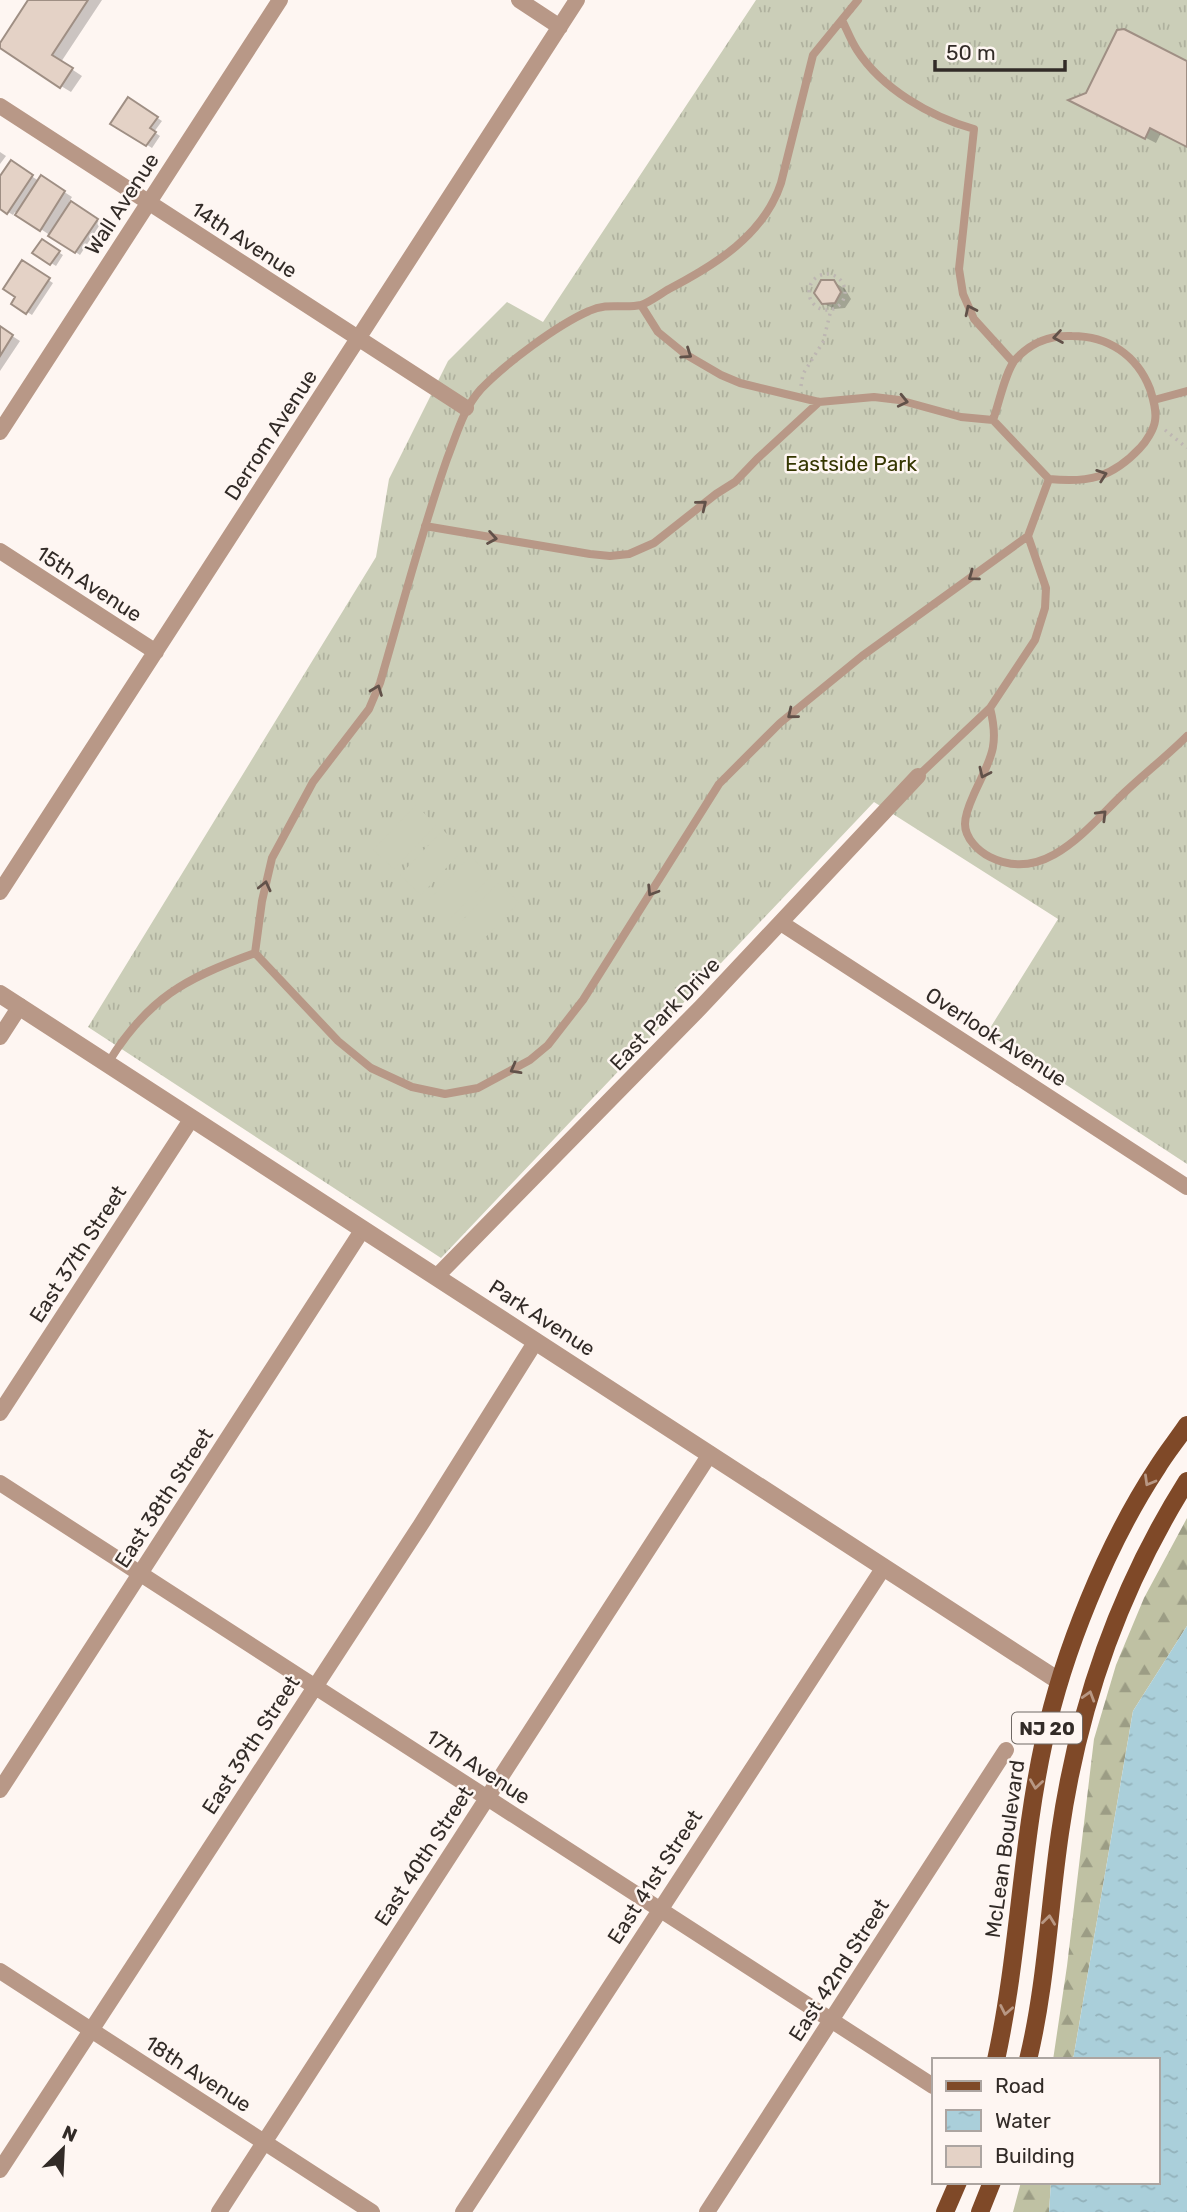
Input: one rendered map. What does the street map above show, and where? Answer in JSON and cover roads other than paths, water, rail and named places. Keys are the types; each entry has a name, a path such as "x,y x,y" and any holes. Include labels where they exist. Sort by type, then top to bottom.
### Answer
{"main road":[{"name":"McLean Boulevard","path":"996,2058 1010,1986 1036,1780 1059,1681 1100,1576 1157,1468 1187,1425"},
{"name":"NJ 20","path":"1028,2058 1065,1802 1084,1710 1128,1589 1187,1481"},
{"path":"945,2212 957,2184"},
{"path":"980,2212 991,2184"}],"street":[{"name":"Wall Avenue","path":"0,432 280,0"},
{"path":"519,0 560,27"},
{"name":"Derrom Avenue","path":"0,892 577,0"},
{"name":"14th Avenue","path":"0,106 466,408"},
{"name":"15th Avenue","path":"0,551 156,652"},
{"name":"East Park Drive","path":"437,1276 701,1007 918,776"},
{"name":"Overlook Avenue","path":"781,923 1187,1187"},
{"name":"Park Avenue","path":"0,993 1059,1681"},
{"path":"0,1037 20,1006"},
{"name":"East 37th Street","path":"0,1413 192,1118"},
{"name":"East 38th Street","path":"0,1790 363,1229"},
{"name":"East 39th Street","path":"0,2169 536,1342"},
{"name":"East 40th Street","path":"219,2212 710,1454"},
{"name":"17th Avenue","path":"0,1483 932,2085"},
{"name":"East 41st Street","path":"463,2212 884,1567"},
{"name":"East 42nd Street","path":"707,2212 1006,1750"},
{"name":"18th Avenue","path":"0,1971 372,2212"}],"lane":[{"path":"255,953 262,901 272,858 313,782 369,709 380,683 425,526 466,408 497,374 538,342 589,311 610,304 641,305 703,272 733,250 760,222 776,198 781,183 813,55 858,0"},
{"path":"842,20 857,50 884,81 938,116 974,129 959,269 963,294 974,319 1013,362"},
{"path":"641,305 657,332 685,354 730,379 819,402 874,397 899,400 961,418 993,420 1049,479 1077,482 1107,475 1129,460 1145,443 1155,422 1154,400 1135,362 1119,348 1086,336 1054,337 1026,349 1013,362 993,420"},
{"path":"1154,400 1187,391"},
{"path":"425,526 590,554 629,554 654,543 735,482 819,402"},
{"path":"255,953 338,1041 371,1068 402,1082 445,1094 478,1088 510,1072 548,1045 566,1024 719,785 780,723 862,656 1028,536 1049,479"},
{"path":"918,776 989,708 1035,640 1045,608 1046,588 1028,536"},
{"path":"989,708 995,729 993,751 971,800 965,828 980,850 1010,864 1034,863 1073,843 1187,736"},
{"path":"108,1063 121,1042 168,993 192,978 255,953"}],"water":[{"path":"1187,1626 1187,2212 1049,2212 1051,2184 1159,2184 1159,2058 1073,2058 1133,1711"}],"park label":[{"name":"Eastside Park","path":"851,464"}]}
